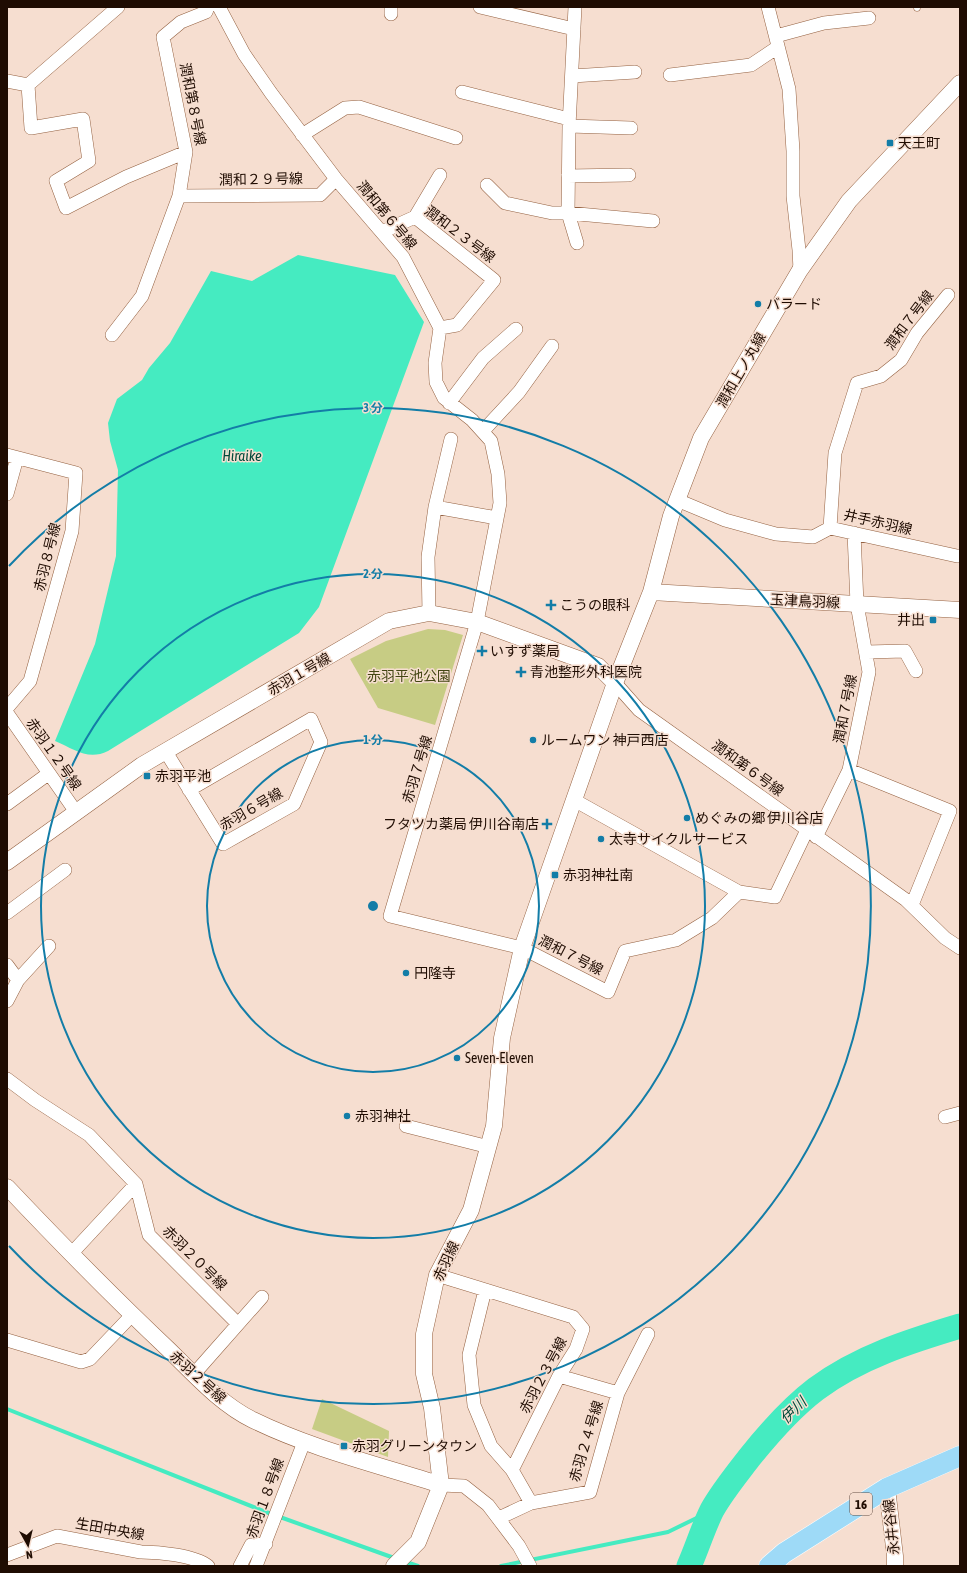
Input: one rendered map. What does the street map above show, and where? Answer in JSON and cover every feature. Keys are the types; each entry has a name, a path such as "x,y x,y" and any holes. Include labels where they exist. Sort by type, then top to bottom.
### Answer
{"main road":[{"name":"16","path":"769,1566 784,1554 887,1488 960,1456"}],"street":[{"path":"28,85 118,7"},
{"name":"潤和第８号線","path":"112,336 142,296 179,196 186,152 163,37 181,22 206,12 208,7"},
{"name":"潤和第６号線","path":"219,7 244,54 271,94 336,179 403,257 440,328"},
{"path":"480,7 574,29"},
{"path":"575,7 569,122 568,213 577,243"},
{"path":"768,7 789,89 793,196 800,270"},
{"path":"670,75 751,65 777,41 824,23 869,18"},
{"path":"572,76 635,72"},
{"path":"7,81 28,85"},
{"name":"潤和上ノ丸線","path":"574,800 615,683 651,592 670,516 701,438 800,270 849,201 960,83"},
{"path":"28,85 31,128 83,119 89,161 56,181 66,208 126,177 186,152"},
{"path":"462,92 569,122 632,128"},
{"path":"302,135 345,108 359,107 456,138"},
{"path":"415,217 440,175"},
{"path":"568,176 629,175"},
{"name":"潤和２９号線","path":"179,196 320,195 336,179"},
{"path":"486,185 504,203 552,213 568,213 653,221"},
{"name":"潤和２３号線","path":"382,232 415,217 494,280 457,325 440,328"},
{"name":"潤和７号線","path":"830,528 835,453 857,383 881,376 901,360 917,333 948,294"},
{"path":"440,328 435,363 436,382 444,398 472,420 483,432 519,392 552,346"},
{"path":"449,403 483,358 516,328"},
{"name":"赤羽７号線","path":"483,432 491,441 498,474 500,498 497,518 477,622 390,916 522,948"},
{"path":"429,612 428,557 435,507 451,439"},
{"path":"7,494 12,456"},
{"name":"赤羽８号線","path":"7,708 30,681 72,532 76,473 12,456"},
{"name":"井手赤羽線","path":"677,500 725,520 776,534 813,537 830,528 960,556"},
{"path":"435,507 497,518"},
{"name":"潤和７号線","path":"522,948 608,992 625,951 676,940 712,918 739,892 775,897 849,770 869,672 867,652 857,604 854,533"},
{"name":"玉津鳥羽線","path":"651,592 960,610"},
{"name":"赤羽１号線","path":"7,862 142,766 389,621 429,612 477,622 598,666 615,683"},
{"path":"867,652 905,651 916,671"},
{"name":"潤和第６号線","path":"615,683 639,710 912,905 945,938 960,948"},
{"name":"赤羽１２号線","path":"7,713 48,774 76,812"},
{"name":"赤羽６号線","path":"166,752 189,790 223,844 294,804 322,742 311,719 189,790"},
{"path":"849,770 950,811 912,905"},
{"path":"7,804 48,774"},
{"path":"574,800 739,892"},
{"name":"赤羽線","path":"442,1485 432,1408 424,1374 424,1334 436,1275 471,1210 489,1147 494,1126 502,1038 522,948 574,800"},
{"path":"7,912 65,870"},
{"path":"7,1002 18,980 49,946"},
{"path":"7,965 18,980"},
{"name":"赤羽２０号線","path":"7,1079 35,1100 90,1135 136,1184 149,1236 237,1323"},
{"path":"945,1117 960,1113"},
{"path":"406,1126 489,1147"},
{"path":"70,1254 136,1184"},
{"name":"赤羽２号線","path":"7,1187 70,1254 132,1315 226,1403 252,1420 304,1442 442,1485"},
{"name":"赤羽２３号線","path":"436,1275 573,1317 583,1329 576,1349 558,1376 512,1470"},
{"path":"485,1290 469,1355 474,1406 491,1446 512,1470 531,1503"},
{"path":"194,1374 237,1323 262,1297"},
{"path":"7,1340 80,1362 90,1359 132,1315"},
{"path":"618,1393 648,1334"},
{"name":"赤羽２４号線","path":"499,1518 531,1503 590,1492 618,1393 558,1376"},
{"name":"赤羽１８号線","path":"256,1566 266,1544 304,1442"},
{"path":"399,1562 418,1542 442,1485 464,1486 488,1506 499,1518 519,1546 530,1566"},
{"name":"永井谷線","path":"887,1488 895,1566"},
{"name":"生田中央線","path":"7,1555 57,1536 141,1552 153,1552 189,1558 208,1566"},
{"path":"240,1566 251,1545 266,1544"}],"green space":[{"name":"赤羽平池公園","path":"428,629 445,630 463,635 435,725 378,708 350,659 386,641"},
{"path":"322,1399 389,1431 388,1457 312,1429"}],"water":[{"name":"Hiraike","path":"298,255 395,275 424,322 319,607 299,633 108,751 94,755 81,753 55,741 95,644 116,556 118,470 110,441 108,423 117,399 142,380 149,368 170,343 211,271 252,281"}],"waterway":[{"name":"伊川","path":"689,1566 712,1510 720,1497 764,1439 798,1404 832,1378 867,1359 904,1344 960,1326"},
{"path":"7,1409 266,1512 397,1559"},
{"path":"501,1566 668,1532 713,1510"},
{"path":"403,1561 418,1566"}],"place":[{"name":"天王町","path":"890,143"},
{"name":"バラード","path":"758,304"},
{"name":"こうの眼科","path":"551,605"},
{"name":"井出","path":"933,620"},
{"name":"いすず薬局","path":"482,651"},
{"name":"青池整形外科医院","path":"521,672"},
{"name":"ルームワン 神戸西店","path":"533,740"},
{"name":"赤羽平池","path":"147,776"},
{"name":"めぐみの郷 伊川谷店","path":"687,818"},
{"name":"フタツカ薬局 伊川谷南店","path":"547,824"},
{"name":"太寺サイクルサービス","path":"601,839"},
{"name":"赤羽神社南","path":"555,875"},
{"name":"円隆寺","path":"406,973"},
{"name":"Seven-Eleven","path":"457,1058"},
{"name":"赤羽神社","path":"347,1116"},
{"name":"赤羽グリーンタウン","path":"344,1446"}]}
